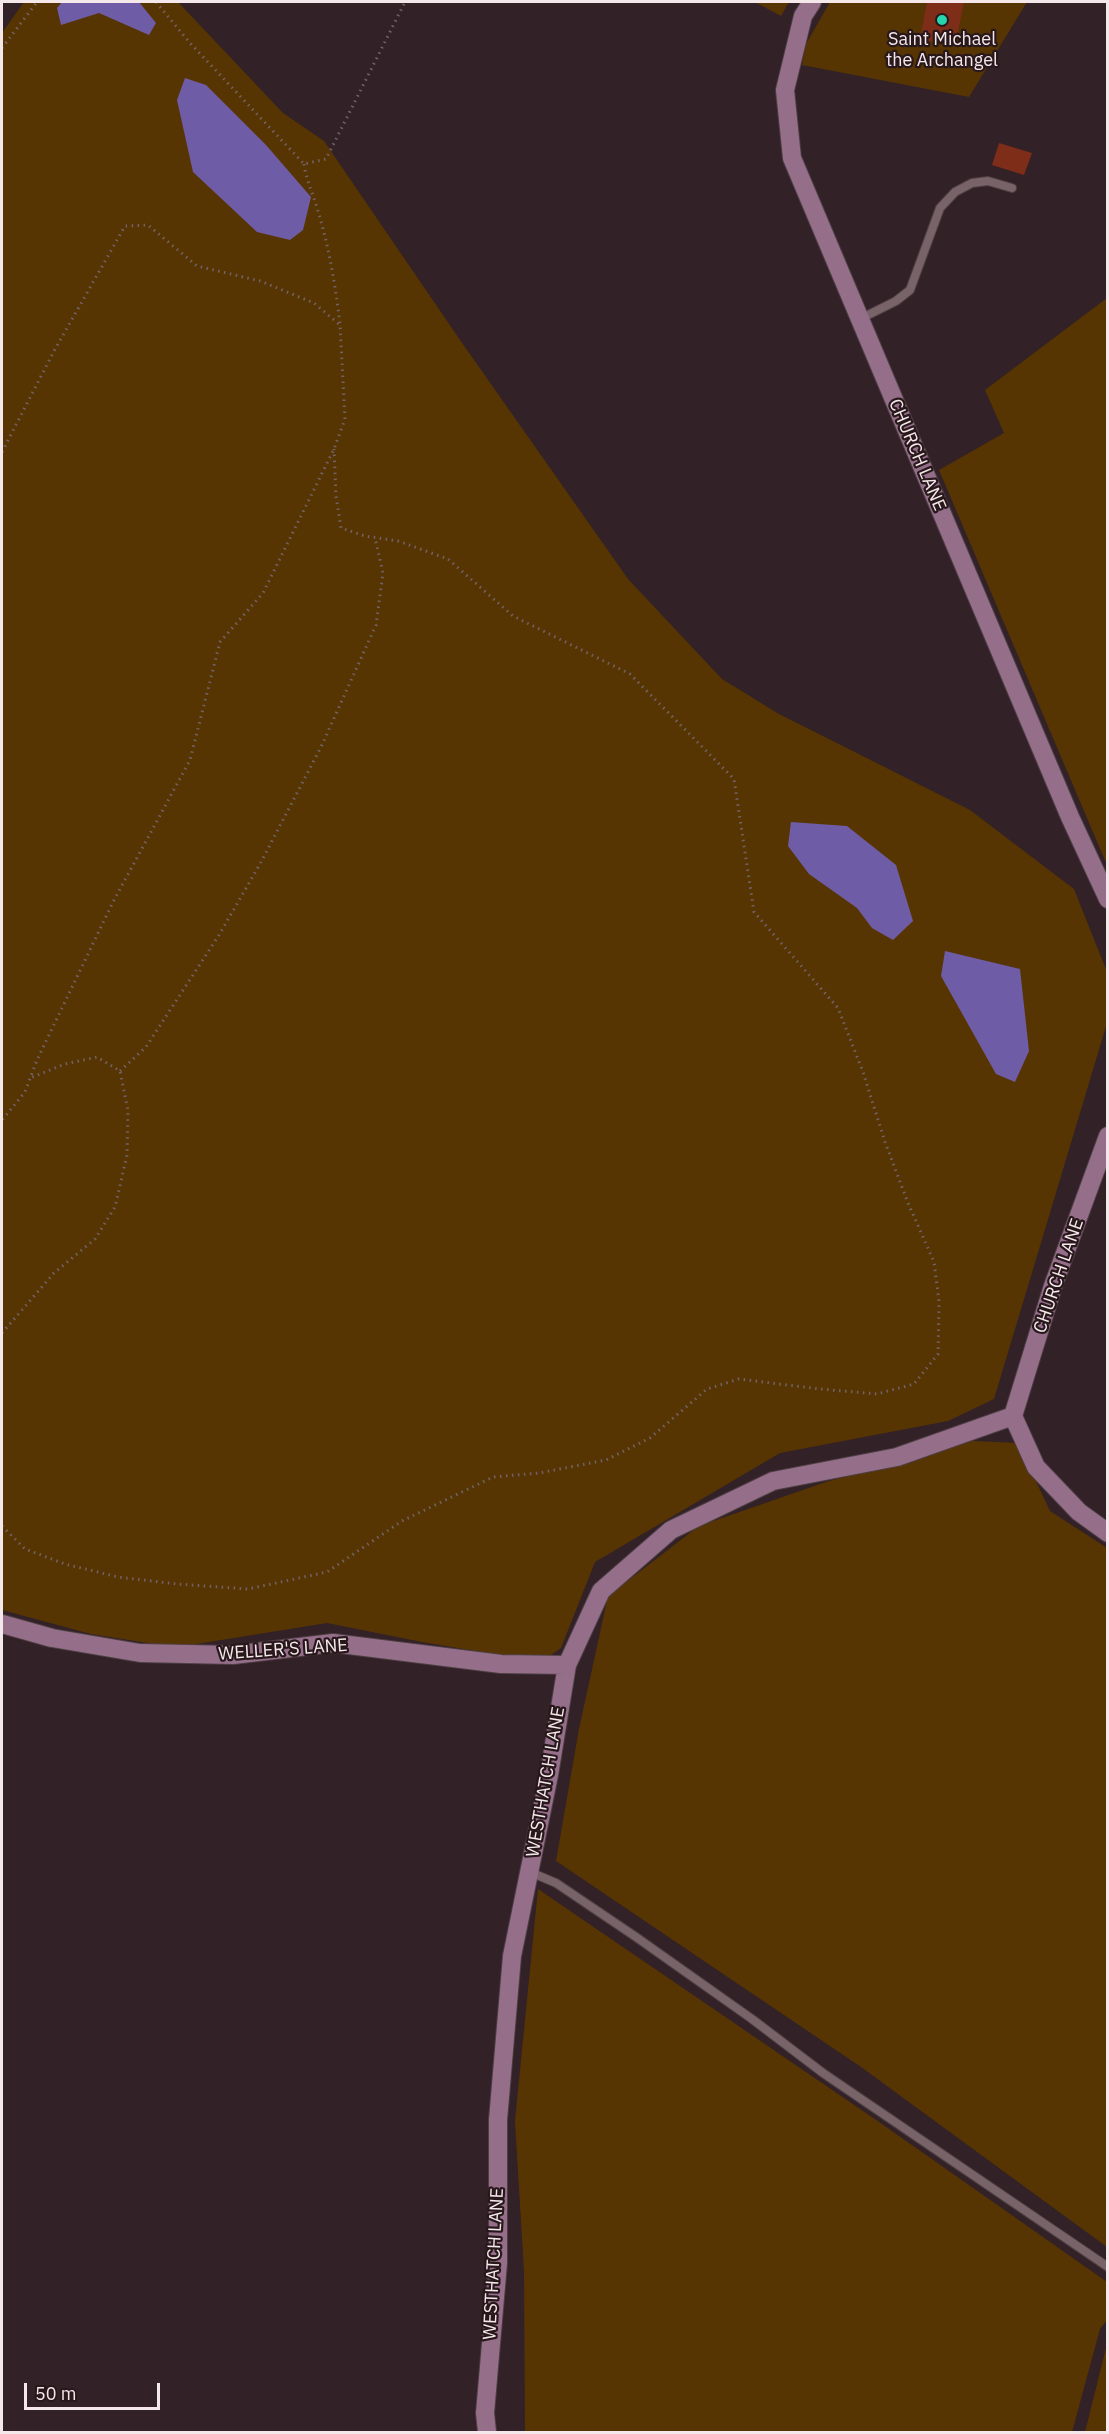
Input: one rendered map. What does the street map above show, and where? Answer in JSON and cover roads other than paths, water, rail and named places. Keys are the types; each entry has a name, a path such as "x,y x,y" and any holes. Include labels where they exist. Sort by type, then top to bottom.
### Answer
{"street":[{"name":"CHURCH LANE","path":"812,2 803,16 785,90 792,159 1065,806 1107,899"},
{"name":"CHURCH LANE","path":"1013,1416 1053,1286 1107,1136"},
{"path":"1013,1416 1036,1467 1079,1512 1107,1533"},
{"name":"WESTHATCH LANE","path":"487,2433 485,2413 498,2263 498,2120 513,1956 549,1775 567,1665 601,1591 671,1530 773,1481 897,1457 1013,1416"},
{"name":"WELLER'S LANE","path":"2,1624 52,1638 140,1653 233,1655 333,1643 501,1664 567,1665"}],"lane":[{"path":"860,319 896,301 910,290 940,208 955,192 972,183 988,181 1012,188"},
{"path":"530,1872 556,1883 636,1937 752,2019 823,2073 1107,2267"}],"place":[{"name":"Saint Michael the Archangel","path":"942,20"}]}
